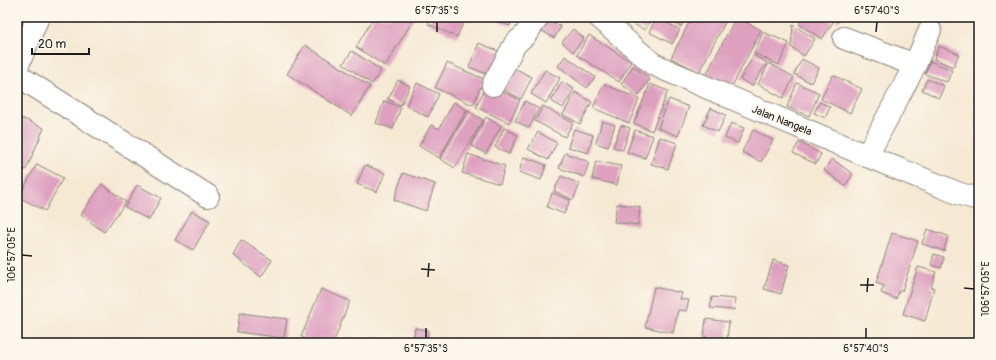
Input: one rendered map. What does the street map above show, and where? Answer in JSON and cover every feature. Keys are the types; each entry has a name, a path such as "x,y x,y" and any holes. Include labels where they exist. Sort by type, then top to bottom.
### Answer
{"main road":[{"path":"17,67 38,17"},
{"path":"493,86 515,44 525,35 538,17"},
{"name":"Jalan Nangela","path":"599,17 652,64 742,104 867,156 960,194 979,200"},
{"path":"867,156 915,65 930,30"},
{"path":"844,38 915,65"},
{"path":"17,75 208,196"}],"building":[{"path":"374,17 415,17 385,66 356,47"},
{"path":"431,17 466,17 457,37 428,24"},
{"path":"499,17 513,17 510,26 498,22"},
{"path":"632,17 652,17 645,30 630,22"},
{"path":"657,17 680,30 672,44 649,32"},
{"path":"663,17 686,17 681,27"},
{"path":"692,17 728,17 699,72 671,58"},
{"path":"736,17 761,30 730,90 705,77"},
{"path":"803,17 825,17 833,22 822,39 799,24"},
{"path":"832,17 842,17 838,22"},
{"path":"548,19 561,27 554,38 541,30"},
{"path":"793,25 815,39 804,56 791,47"},
{"path":"573,29 584,38 573,52 562,42"},
{"path":"763,32 789,43 779,65 754,53"},
{"path":"589,35 631,62 619,82 577,55"},
{"path":"479,43 505,54 496,78 469,67"},
{"path":"305,45 370,86 352,116 287,74"},
{"path":"939,46 959,54 953,67 934,59"},
{"path":"352,51 381,70 372,84 343,64"},
{"path":"754,55 767,63 752,86 740,79"},
{"path":"565,56 595,77 587,88 558,66"},
{"path":"802,59 819,68 811,83 794,74"},
{"path":"930,61 952,70 947,82 925,74"},
{"path":"447,63 484,79 473,105 435,88"},
{"path":"769,63 794,77 783,98 758,84"},
{"path":"506,64 532,77 521,99 495,85"},
{"path":"633,66 650,79 638,96 621,84"},
{"path":"545,70 560,78 546,103 531,94"},
{"path":"833,75 862,89 850,113 821,99"},
{"path":"927,79 944,86 939,98 922,90"},
{"path":"398,80 410,86 401,105 388,99"},
{"path":"562,82 574,89 563,108 551,101"},
{"path":"417,83 439,94 428,117 406,106"},
{"path":"797,83 819,93 809,116 787,107"},
{"path":"487,84 520,100 509,123 476,107"},
{"path":"604,84 639,99 629,123 593,108"},
{"path":"650,84 668,91 652,131 634,123"},
{"path":"575,92 592,102 580,124 563,115"},
{"path":"669,99 689,107 678,136 658,128"},
{"path":"384,101 401,107 393,129 376,123"},
{"path":"525,101 539,109 529,128 515,121"},
{"path":"454,102 467,110 439,158 419,146 431,125 439,129"},
{"path":"820,102 830,107 825,118 814,113"},
{"path":"543,106 573,123 565,137 535,121"},
{"path":"711,108 726,115 718,132 703,125"},
{"path":"468,111 483,120 455,168 440,159"},
{"path":"17,116 44,128 26,170 17,166"},
{"path":"486,117 501,126 486,154 471,145"},
{"path":"602,121 615,125 608,147 596,143"},
{"path":"731,123 744,128 738,143 725,138"},
{"path":"621,125 630,128 623,150 613,147"},
{"path":"504,128 518,135 509,154 495,147"},
{"path":"574,129 593,135 588,153 568,147"},
{"path":"635,130 653,136 645,158 627,152"},
{"path":"753,130 773,140 761,162 742,152"},
{"path":"538,132 557,143 548,160 528,149"},
{"path":"660,137 677,143 668,169 651,164"},
{"path":"799,142 821,154 816,164 793,153"},
{"path":"565,153 589,162 584,177 559,168"},
{"path":"468,154 505,166 500,184 462,173"},
{"path":"524,157 546,165 541,180 519,172"},
{"path":"832,159 853,174 845,186 824,170"},
{"path":"596,161 621,166 617,185 592,179"},
{"path":"37,164 63,178 45,211 19,197"},
{"path":"365,165 385,173 377,192 357,184"},
{"path":"403,173 435,184 426,211 394,200"},
{"path":"561,176 580,184 573,200 554,191"},
{"path":"102,184 126,202 104,232 81,215"},
{"path":"137,185 161,198 149,220 125,207"},
{"path":"552,193 570,200 564,214 547,207"},
{"path":"617,204 640,207 638,225 614,222"},
{"path":"192,211 210,221 193,250 175,240"},
{"path":"927,229 948,236 944,251 922,244"},
{"path":"892,233 918,241 902,291 899,291 896,299 881,293 884,286 876,283"},
{"path":"241,240 272,260 261,277 233,255"},
{"path":"934,254 944,257 941,268 931,265"},
{"path":"773,260 789,265 781,294 764,289"},
{"path":"918,267 936,272 931,287 934,288 925,321 903,314"},
{"path":"654,287 682,293 680,299 689,300 686,311 678,310 673,333 645,327"},
{"path":"321,289 350,301 333,343 315,343 301,337"},
{"path":"712,297 735,299 734,310 710,308"},
{"path":"240,313 287,319 284,338 237,332"},
{"path":"706,319 729,322 727,339 704,337"},
{"path":"415,328 428,330 427,343 413,342"},
{"path":"666,340 676,340 676,343 666,343"}]}
